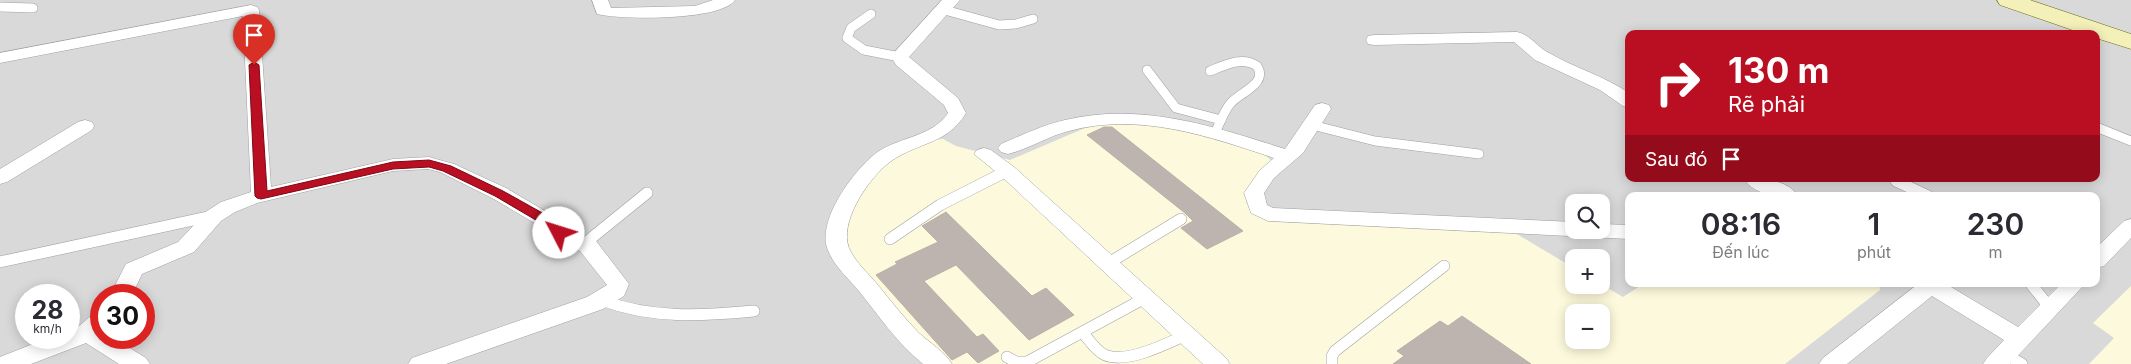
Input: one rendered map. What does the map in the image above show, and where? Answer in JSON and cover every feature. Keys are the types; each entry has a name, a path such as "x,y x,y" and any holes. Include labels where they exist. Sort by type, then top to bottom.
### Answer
{"main road":[{"path":"2008,0 2096,30"},
{"path":"2100,31 2131,42"}],"street":[{"path":"600,0 603,11 611,12 695,11 727,0"},
{"path":"940,364 902,329 846,262 837,244 837,228 840,216 850,197 868,172 888,154 946,127 955,119 957,113 952,102 900,58 902,52 946,4"},
{"path":"0,58 251,10 261,196"},
{"path":"1374,40 1517,37 1541,56 1606,86 1625,99"},
{"path":"1317,117 1296,149 1268,174 1254,193 1258,208 1268,214 1290,217 1565,230"},
{"path":"1008,148 1067,125 1110,118 1218,126 1287,156"},
{"path":"0,178 85,126"},
{"path":"984,154 1007,172 1218,364"},
{"path":"126,284 134,269 186,247 214,216 228,206 261,196 393,166 416,163 437,164 499,193 550,223 564,237 588,246 618,284 616,290 601,300 420,364"},
{"path":"1763,182 1781,188"},
{"path":"2100,257 2131,226"},
{"path":"1610,231 1625,232"},
{"path":"1831,364 1926,287"},
{"path":"1933,287 2011,355 2050,308 2071,287"},
{"path":"8,364 90,328"},
{"path":"121,349 138,364"}],"lane":[{"path":"946,4 1000,25 1016,24 1033,18"},
{"path":"0,7 33,8"},
{"path":"870,14 851,28 847,38 854,45 865,50 900,58"},
{"path":"1147,70 1176,108 1218,126 1232,101 1258,81 1259,68 1246,61 1232,63 1210,71"},
{"path":"1317,117 1376,141 1478,154"},
{"path":"2100,129 2131,141"},
{"path":"890,239 940,205 1007,172"},
{"path":"1898,182 1919,192"},
{"path":"584,244 628,211 648,193"},
{"path":"0,262 214,216"},
{"path":"1106,264 1181,219"},
{"path":"1332,364 1332,356 1335,351 1444,266"},
{"path":"2033,287 2050,308"},
{"path":"1007,356 1016,362 1027,362 1145,298"},
{"path":"601,300 622,309 638,313 671,316 702,316 754,311"},
{"path":"1083,333 1105,355 1120,360 1132,359 1186,335"}],"shaded area":[{"path":"0,0 2131,0 2131,364 0,364"},
{"path":"1109,123 1145,124 1197,133 1265,155 1273,162 1247,196 1246,202 1254,212 1515,233 1565,263 1565,294 1610,294 1610,289 1623,297 1638,287 1880,287 1880,290 1785,364 946,364 928,351 841,243 853,202 889,157 932,140 943,139 956,146 1010,160 1085,128"},
{"path":"2131,286 2131,364 2089,364 2114,338 2093,323"}],"building":[{"path":"1104,127 1112,127 1243,231 1207,249 1181,228 1193,221 1185,213 1087,135"},
{"path":"946,212 1032,296 1046,288 1074,315 1029,340 956,265 924,281 977,337 983,334 999,351 978,363 967,352 952,360 876,275 897,264 895,262 938,242 922,226"},
{"path":"1462,316 1531,364 1393,364 1404,356 1397,351 1440,321 1448,326"}],"route":[{"path":"254,65 261,196 393,166 429,163 447,168 499,193 550,223 559,233"}]}
